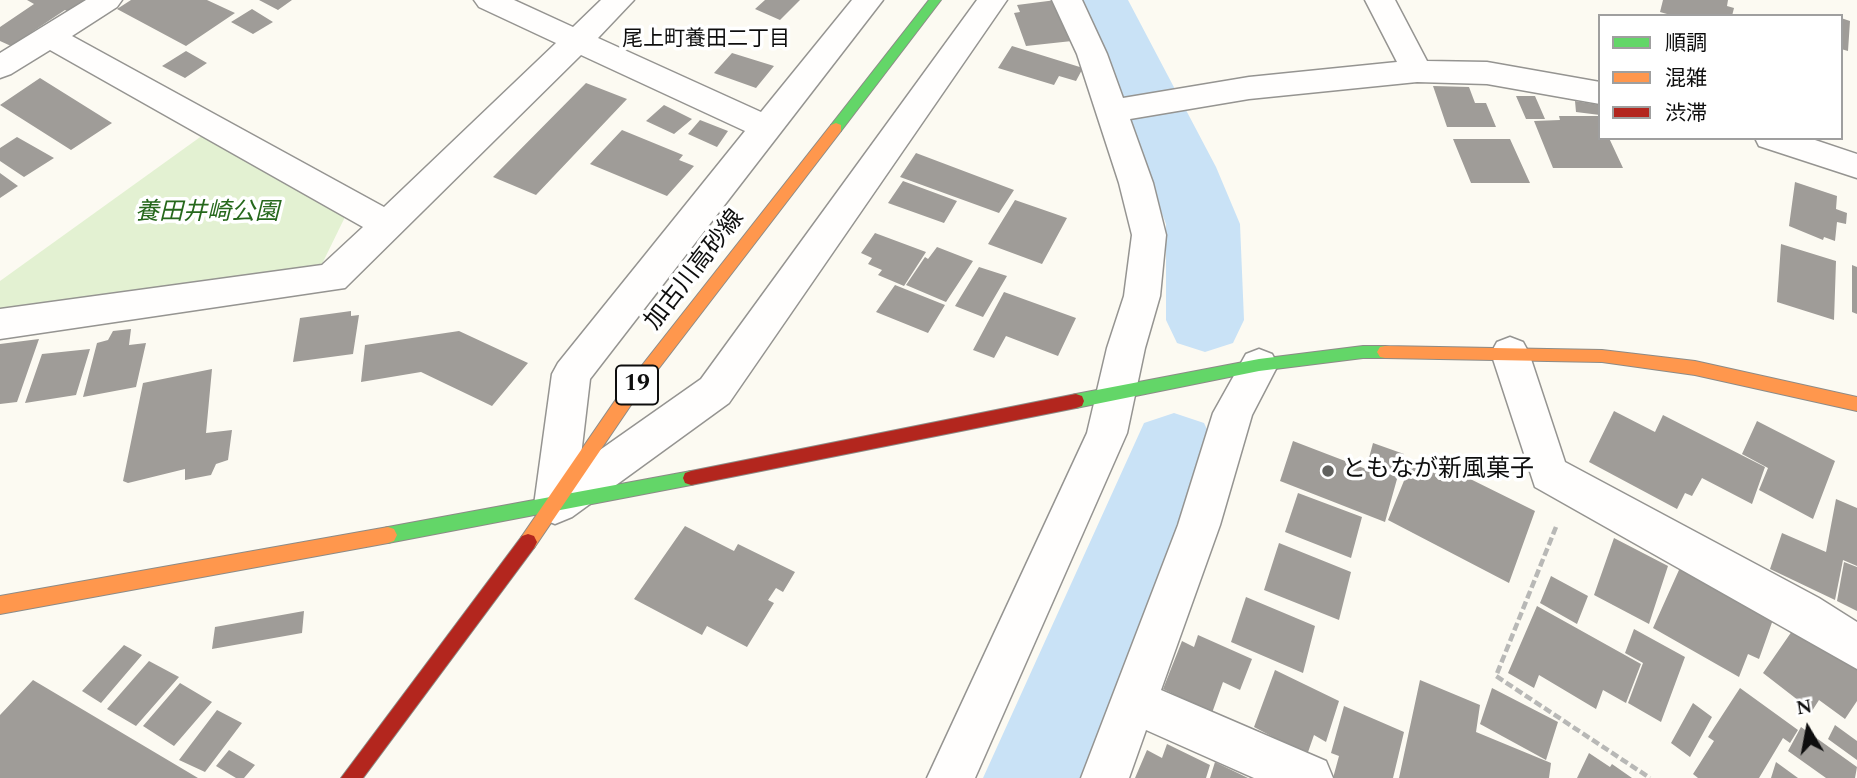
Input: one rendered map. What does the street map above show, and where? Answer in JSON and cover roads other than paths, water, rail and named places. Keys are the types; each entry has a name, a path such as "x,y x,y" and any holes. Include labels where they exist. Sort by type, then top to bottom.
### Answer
{"street":[{"path":"0,66 107,0"},
{"path":"489,0 767,128"},
{"path":"0,324 332,278 619,0"},
{"path":"555,505 571,374 869,0"},
{"name":"加古川高砂線","path":"351,778 555,505 627,397 935,0"},
{"path":"555,505 715,391 992,0"},
{"path":"951,778 1128,390 1125,348 1142,296 1149,235 1136,183 1092,54 1067,0"},
{"path":"1380,0 1417,71"},
{"path":"49,36 388,225"},
{"path":"1110,111 1249,88 1417,71 1487,73 1598,93"},
{"path":"1777,140 1857,166"},
{"path":"0,605 555,505 1241,368 1363,352 1602,356 1695,368 1857,404"},
{"path":"1510,353 1549,474 1804,613 1857,647"},
{"path":"1105,778 1199,525 1233,412 1241,368"},
{"path":"1135,702 1309,778"}],"waterway":[{"path":"1097,0 1180,167 1203,224 1205,320"},
{"path":"1034,778 1174,450"}],"place":[{"name":"ともなが新風菓子","path":"1328,471"}],"district":[{"name":"尾上町養田二丁目","path":"706,41"}],"park label":[{"name":"養田井崎公園","path":"207,214"}]}
